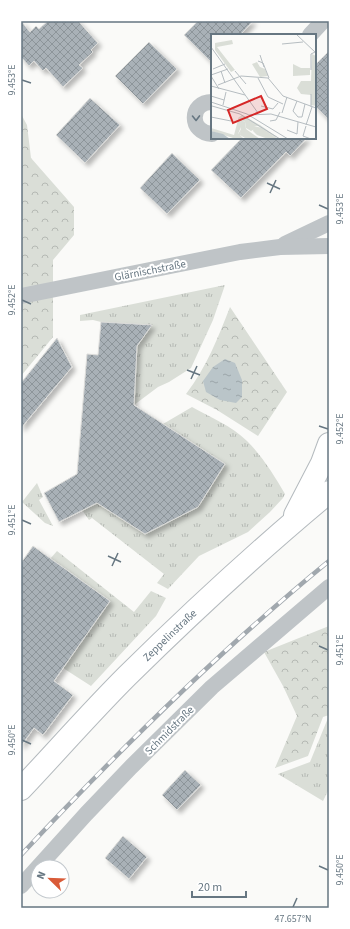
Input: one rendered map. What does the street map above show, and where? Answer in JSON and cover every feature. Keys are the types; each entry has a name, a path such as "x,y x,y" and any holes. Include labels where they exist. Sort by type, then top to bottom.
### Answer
{"main road":[{"path":"291,524 322,463 329,444"},
{"name":"Zeppelinstraße","path":"21,789 126,678 212,595 329,492"}],"street":[{"path":"311,34 323,21"},
{"path":"211,102 204,103 200,106 196,111 195,116 198,128 207,134 211,134"},
{"name":"Glärnischstraße","path":"280,247 329,223"},
{"name":"Glärnischstraße","path":"21,296 240,252 280,247 327,247"},
{"name":"Schmidstraße","path":"21,886 131,767 212,687 329,587"}],"green space":[{"path":"21,114 27,125 31,158 74,207 74,235 53,260 53,337 21,376"},
{"path":"225,285 213,320 191,368 158,387 134,405 137,346 151,325 101,322 93,320 80,321 80,315"},
{"path":"230,307 287,392 258,436 217,410 186,394 206,363"},
{"path":"192,407 228,426 247,441 268,466 285,494 270,512 248,532 199,556 168,589 157,583 164,574 92,518 89,520 82,510 97,503 198,507 225,464 163,424"},
{"path":"37,483 43,497 39,500 53,526 45,523 22,502"},
{"path":"57,551 134,612 151,591 166,598 156,616 91,686 63,668 110,601 50,559"},
{"path":"329,626 329,715 323,717 308,756 275,768 297,716 283,686 264,652"},
{"path":"328,718 329,789 323,801 278,774 310,762"}],"water":[{"path":"225,359 235,363 242,380 242,397 236,403 220,400 206,392 203,381 213,367"}],"building":[{"path":"21,21 30,32 36,26 39,29 48,21 78,21 98,43 91,50 93,52 79,65 83,68 63,87 46,68 43,71 34,61 29,66 21,57"},
{"path":"198,21 253,21 241,34 211,34 211,62 184,35"},
{"path":"149,42 177,69 143,104 115,76"},
{"path":"329,51 329,120 316,107 316,64"},
{"path":"90,98 120,125 85,163 56,135"},
{"path":"241,139 306,139 290,156 286,152 241,198 211,170"},
{"path":"172,153 200,180 167,214 140,188"},
{"path":"101,322 152,325 137,346 134,405 225,464 198,507 145,534 97,503 59,522 44,493 77,474 87,354 98,355"},
{"path":"57,338 72,367 21,428 21,383"},
{"path":"33,546 110,601 54,681 73,695 43,735 34,728 21,746 21,563"},
{"path":"185,770 201,785 177,810 162,795"},
{"path":"123,836 147,857 129,879 105,858"}],"railway":[{"path":"21,855 132,740 170,703 248,630 329,561"}]}
